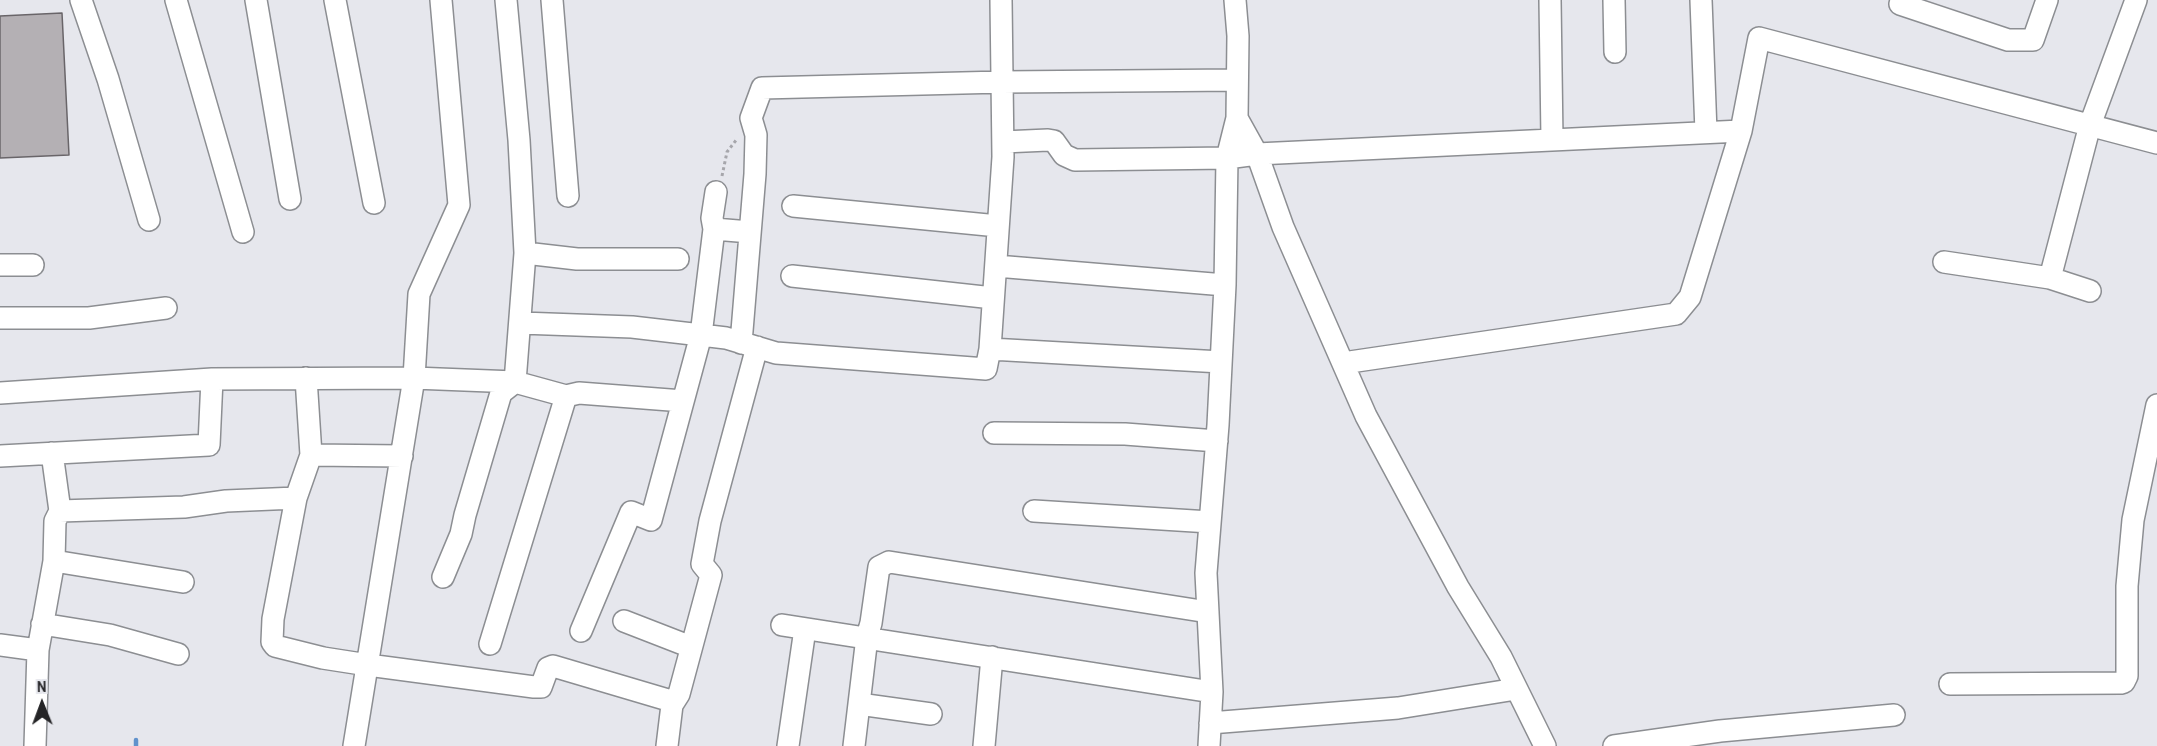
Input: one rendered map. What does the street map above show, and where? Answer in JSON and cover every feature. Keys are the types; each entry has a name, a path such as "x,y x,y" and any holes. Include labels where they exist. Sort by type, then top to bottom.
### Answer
{"street":[{"path":"81,0 108,79 149,220"},
{"path":"176,0 243,232"},
{"path":"256,0 291,199"},
{"path":"335,0 374,203"},
{"path":"354,746 414,378 419,294 459,205 441,0"},
{"path":"443,577 461,534 501,393 515,382 525,254 519,140 506,0"},
{"path":"552,0 568,196"},
{"path":"521,322 632,327 726,338 776,353 986,369 990,349 1003,142 1000,0"},
{"path":"1209,746 1212,692 1206,573 1217,441 1225,285 1227,158 1238,118 1238,36 1235,0"},
{"path":"1550,0 1552,139"},
{"path":"1614,0 1616,52"},
{"path":"1701,0 1706,132"},
{"path":"1900,4 2008,40 2033,40 2047,0"},
{"path":"2050,278 2090,125 2136,0"},
{"path":"1343,363 1676,314 1690,297 1742,131 1760,38 2157,143"},
{"path":"667,746 672,705 679,694 711,575 702,564 749,345 750,232 756,145 752,118 762,88 1002,82 1237,80"},
{"path":"1238,118 1257,154 1283,227 1366,416 1516,688 1545,746"},
{"path":"1003,142 1054,141 1064,155 1075,160 1227,158 1257,154 1742,131"},
{"path":"581,631 631,512 651,520 701,335 714,229 712,218 716,192"},
{"path":"793,206 998,226"},
{"path":"714,229 750,232"},
{"path":"525,254 577,258 678,259"},
{"path":"1944,262 2050,278 2090,291"},
{"path":"0,265 33,265"},
{"path":"996,266 1225,285"},
{"path":"792,276 993,298"},
{"path":"0,318 89,318 166,308"},
{"path":"990,349 1221,362"},
{"path":"306,378 312,455 296,498 273,619 272,642 275,646 368,665 534,687 541,687 548,668 553,666 668,700 672,705"},
{"path":"0,393 212,379 414,378 515,382 566,396 579,393 683,401"},
{"path":"0,456 208,445 212,379"},
{"path":"490,644 566,396"},
{"path":"1950,684 2124,682 2127,676 2127,586 2133,520 2157,405"},
{"path":"994,433 1125,434 1217,441"},
{"path":"35,746 38,650 54,561 55,521 60,511 52,453"},
{"path":"312,455 402,456"},
{"path":"60,511 184,507 226,501 296,498"},
{"path":"1034,511 1210,522"},
{"path":"54,561 183,582"},
{"path":"854,746 867,637 879,567 889,562 1208,612"},
{"path":"624,621 691,647"},
{"path":"42,624 110,635 178,654"},
{"path":"782,625 1212,692"},
{"path":"788,746 805,629"},
{"path":"0,645 38,650"},
{"path":"984,746 992,657"},
{"path":"1210,723 1398,708 1516,688"},
{"path":"859,704 931,714"},
{"path":"1614,746 1720,731 1894,716"}],"path":[{"path":"716,192 724,170 727,152 752,118"}],"building":[{"path":"62,13 69,155 0,158 0,16"}],"waterway":[{"path":"136,740 136,746"}]}
